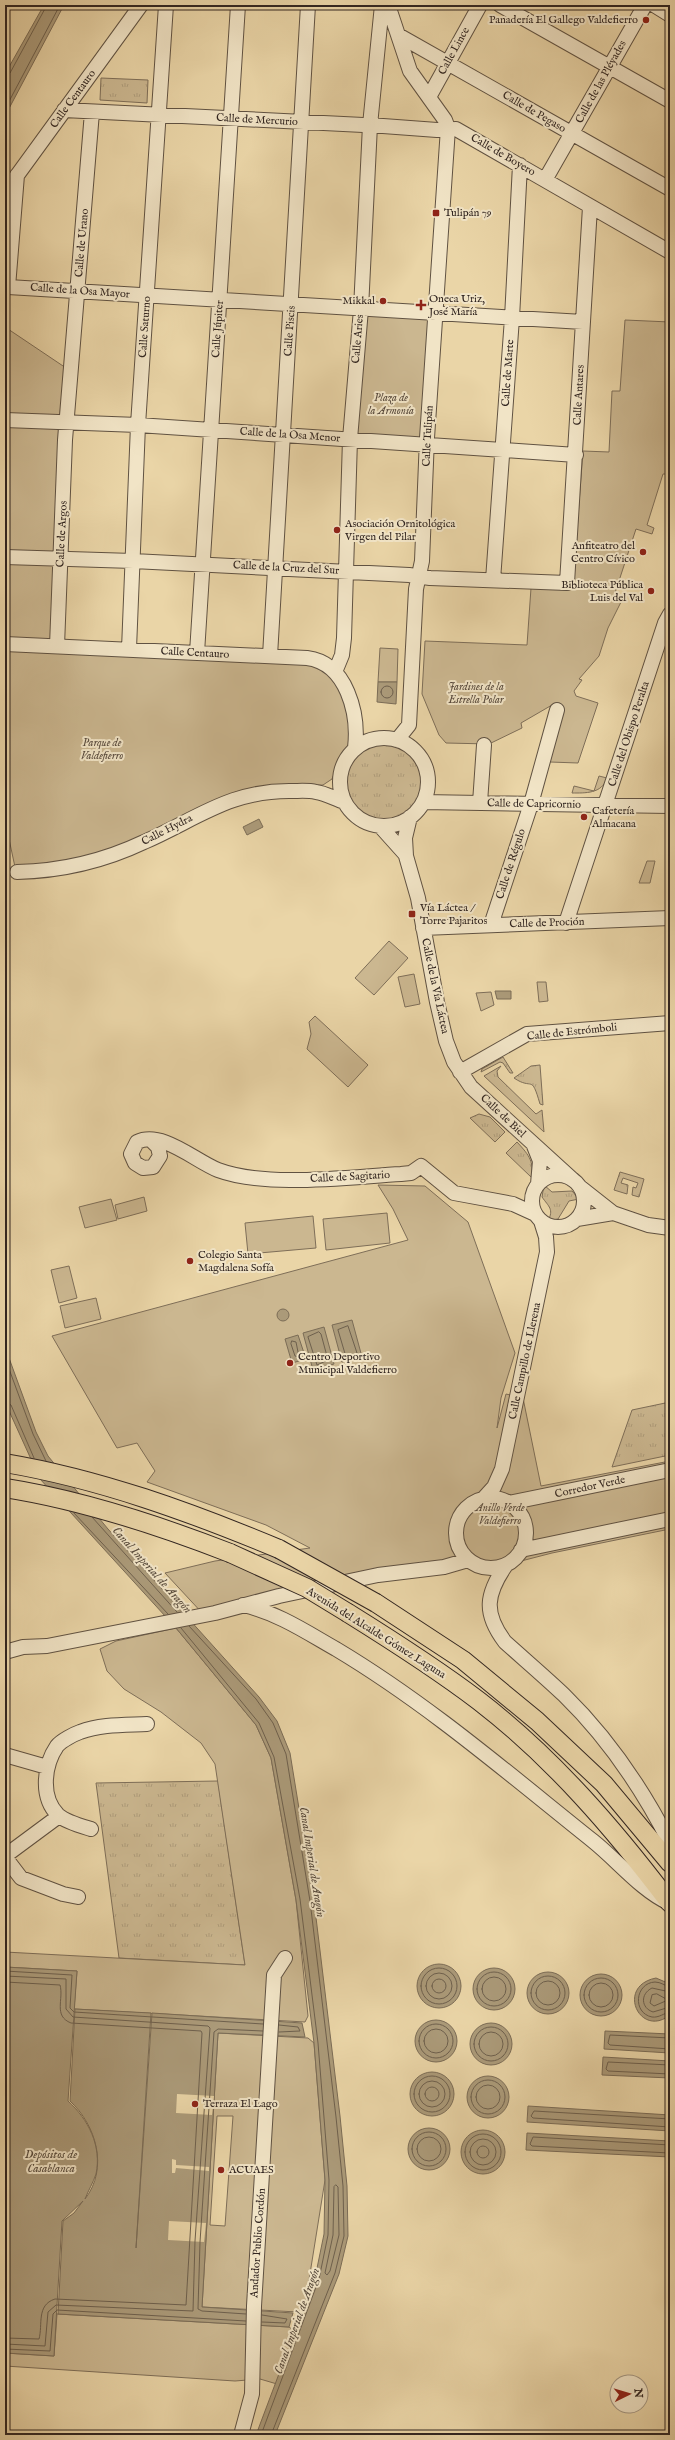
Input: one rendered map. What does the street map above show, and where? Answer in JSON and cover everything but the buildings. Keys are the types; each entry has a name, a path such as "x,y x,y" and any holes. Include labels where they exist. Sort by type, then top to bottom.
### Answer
{"main road":[{"path":"6,1463 124,1492 193,1514 279,1549 376,1603 463,1660 537,1721 604,1784 670,1863"},
{"name":"Avenida del Alcalde Gómez Laguna","path":"8,1488 86,1506 138,1521 230,1553 307,1588 348,1613 435,1668 480,1702 518,1735 597,1813 624,1844 670,1903"}],"street":[{"name":"Calle Centauro","path":"5,193 141,5"},
{"name":"Calle Saturno","path":"129,649 138,425 166,5"},
{"name":"Calle Júpiter","path":"197,653 238,5"},
{"name":"Calle Piscis","path":"270,656 282,434 292,304 308,5"},
{"name":"Calle Lince","path":"428,97 480,5"},
{"path":"500,5 670,101"},
{"name":"Calle de las Pléyades","path":"545,180 645,5"},
{"path":"654,5 670,14"},
{"path":"385,9 402,37 410,71 448,128"},
{"name":"Calle Aries","path":"335,672 342,655 350,439 361,309 370,125 385,9"},
{"name":"Calle de Pegaso","path":"402,37 670,189"},
{"name":"Calle de Mercurio","path":"64,110 370,125 437,130 448,128"},
{"name":"Calle de Urano","path":"67,422 92,112"},
{"name":"Calle de Boyero","path":"448,128 461,131 590,207 668,246"},
{"name":"Calle Tulipán","path":"397,740 409,725 416,589 422,561 427,446 448,128"},
{"name":"Calle de Marte","path":"493,580 512,318 520,166"},
{"path":"14,208 17,175"},
{"path":"5,193 14,208"},
{"name":"Calle Antares","path":"567,583 590,207"},
{"name":"Calle de la Osa Mayor","path":"14,208 8,287 583,322"},
{"name":"Calle de la Osa Menor","path":"5,420 138,425 282,434 427,446 576,455"},
{"name":"Calle de Argos","path":"57,646 67,422"},
{"name":"Calle de la Cruz del Sur","path":"5,557 275,567 567,583"},
{"name":"Calle del Obispo Peralta","path":"566,923 664,624 670,614"},
{"name":"Calle Centauro","path":"5,644 314,659 328,666 335,672 349,698 354,714 356,731 355,748"},
{"name":"Calle de Régulo","path":"491,925 531,804 557,710"},
{"name":"Calle Centauro","path":"354,714 366,729 379,738"},
{"path":"379,738 397,740 412,748 424,765 427,786 423,802 410,817 396,824 380,826 363,821 356,816 345,802 340,777 344,761 355,748 366,741 379,738"},
{"path":"480,803 484,745"},
{"path":"316,792 340,777"},
{"name":"Calle Hydra","path":"18,872 58,869 87,864 112,856 143,843 225,802 241,796 271,792 316,792 345,802"},
{"name":"Calle de Capricornio","path":"423,802 670,806"},
{"name":"Calle de la Vía Láctea","path":"410,817 405,838 406,856 423,928 446,1041 460,1072 471,1087"},
{"name":"Calle de la Vía Láctea","path":"380,826 406,856"},
{"name":"Calle de Proción","path":"423,928 670,918"},
{"name":"Calle de Estrómboli","path":"460,1072 527,1034 670,1022"},
{"name":"Calle de Biel","path":"471,1087 534,1146 613,1213 648,1224 669,1226"},
{"path":"159,1161 160,1151 151,1140 137,1142 132,1150 132,1159 143,1168 153,1166 181,1149"},
{"name":"Calle de Sagitario","path":"151,1140 168,1143 218,1170 267,1180 402,1174 411,1173 421,1166 446,1189 457,1194 513,1204 538,1218"},
{"name":"Calle de Biel","path":"534,1146 540,1161 535,1189"},
{"path":"513,1204 554,1175 576,1183 583,1194 583,1207 577,1219 565,1227 550,1226 538,1218 532,1208 535,1189"},
{"name":"Calle de Biel","path":"577,1219 613,1213"},
{"name":"Calle Campillo de Llerena","path":"484,1498 494,1487 502,1469 547,1252 546,1237 538,1218"},
{"name":"Calle Campillo de Llerena","path":"547,1252 565,1227"},
{"name":"Calle Campillo de Llerena","path":"502,1469 508,1502"},
{"name":"Corredor Verde","path":"484,1498 508,1502 670,1470"},
{"path":"484,1498 467,1507 461,1514 456,1534 459,1548 468,1560 487,1568 506,1565"},
{"path":"508,1502 520,1513 525,1526 526,1534 521,1550 506,1565 491,1589 489,1600 493,1623 505,1642 565,1696 607,1744 654,1815 670,1844"},
{"path":"521,1550 670,1519"},
{"path":"444,1566 459,1548"},
{"path":"5,1652 23,1648 47,1646 215,1613 372,1577 444,1566 468,1560"},
{"name":"Avenida del Alcalde Gómez Laguna","path":"243,1606 264,1611 288,1621 366,1668 413,1700 488,1756 593,1841 629,1872 652,1895 670,1903"},
{"path":"5,1660 47,1646"},
{"path":"91,1829 59,1816 46,1792 47,1767 58,1745 79,1732 102,1726 146,1724"},
{"path":"5,1755 47,1767"},
{"path":"59,1816 5,1857 22,1878 63,1894 78,1897"},
{"name":"Andador Publio Cordón","path":"241,2435 252,2394 254,2306 273,2017 274,1975 285,1958"}],"green space":[{"path":"101,78 148,80 147,103 100,100"},
{"name":"Plaza de la Armonía","path":"361,309 435,314 427,446 350,439"},
{"name":"Jardines de la Estrella Polar","path":"625,320 670,322 670,466 667,474 663,474 647,525 654,528 652,534 636,529 614,596 622,599 621,602 608,628 599,656 579,679 582,680 574,691 576,696 598,703 578,763 550,762 552,705 521,723 522,728 489,744 446,743 439,735 422,694 425,641 527,645 531,588 569,590 573,583 583,451 609,452 612,391 620,391"},
{"name":"Parque de Valdefierro","path":"5,327 72,372 53,650 317,664 333,676 354,724 352,743 343,753 332,779 323,785 260,788 140,840 78,861 15,867 9,839 5,840"},
{"path":"380,648 398,649 397,682 378,682"},
{"path":"376,744 390,744 404,750 415,761 421,775 421,789 418,797 410,809 404,814 390,820 376,820 362,814 351,803 345,789 345,775 351,761 362,750"},
{"path":"599,776 607,778 601,787 594,791"},
{"path":"574,786 594,791 587,792 572,793"},
{"path":"647,861 655,861 650,883 639,883"},
{"path":"389,941 408,958 374,995 355,978"},
{"path":"414,974 420,1004 405,1007 398,977"},
{"path":"537,982 546,982 548,1001 539,1002"},
{"path":"491,992 494,1005 481,1011 476,993"},
{"path":"315,1016 368,1065 348,1087 307,1049 311,1034 309,1022"},
{"path":"503,1057 513,1073 510,1073 503,1063 500,1062 481,1072 482,1069"},
{"path":"540,1065 543,1105 540,1104 535,1089 531,1084 520,1082 514,1078 531,1066"},
{"path":"501,1066 497,1071 498,1077 536,1114 542,1110 544,1132 484,1076"},
{"path":"479,1114 490,1117 505,1132 495,1142 470,1118"},
{"path":"517,1142 527,1154 531,1162 531,1177 506,1153"},
{"path":"620,1172 644,1179 639,1197 632,1195 633,1187 636,1188 638,1183 623,1178 621,1183 628,1185 627,1194 614,1190"},
{"name":"Centro Deportivo Municipal Valdefierro","path":"378,1185 425,1186 468,1222 515,1353 501,1398 497,1428 506,1394 523,1398 541,1486 670,1461 670,1529 552,1553 498,1567 483,1567 468,1560 204,1615 165,1573 215,1561 310,1548 266,1525 147,1482 155,1471 137,1443 117,1448 52,1336 408,1240 393,1209"},
{"path":"544,1185 552,1192 572,1191 579,1199 569,1201 558,1219 548,1221 551,1211 542,1197"},
{"path":"144,1197 147,1211 118,1219 115,1205"},
{"path":"111,1199 117,1220 85,1228 79,1207"},
{"path":"387,1213 390,1243 326,1250 323,1219"},
{"path":"313,1216 316,1248 248,1254 245,1223"},
{"path":"69,1266 77,1298 59,1303 51,1270"},
{"path":"96,1298 101,1319 65,1328 60,1306"},
{"path":"670,1402 670,1455 612,1467 632,1410"},
{"path":"176,1628 256,1725 271,1758 296,1900 308,2016 305,2022 74,2009 77,1971 5,1967 5,1952 245,1965 215,1764 201,1743 161,1712 124,1689 107,1671 100,1649 116,1641"},
{"path":"218,1781 245,1965 119,1958 96,1783"},
{"path":"218,2033 308,2038 314,2043 325,2180 305,2305 298,2312 202,2307","holes":["217,2116 233,2116 225,2226 210,2225"]},
{"path":"57,2314 289,2327 293,2330 295,2336 277,2384 260,2379 235,2381 5,2366 5,2353 54,2356"}],"water":[{"path":"44,5 64,5 5,116 5,74"},
{"path":"378,682 397,682 396,704 377,702"},
{"path":"259,819 263,827 247,835 243,827"},
{"path":"495,991 511,991 511,999 497,999"},
{"path":"281,1309 285,1309 289,1315 285,1321 281,1321 277,1317 277,1313"},
{"path":"352,1320 362,1357 342,1362 332,1325"},
{"path":"324,1327 334,1364 313,1370 303,1333"},
{"path":"298,1335 306,1359 292,1363 285,1339"},
{"name":"Canal Imperial de Aragón","path":"5,1347 36,1432 48,1456 108,1529 259,1697 277,1721 290,1753 314,1901 340,2116 347,2186 348,2236 339,2274 275,2435 256,2435 315,2278 324,2234 325,2180 314,2043 296,1900 271,1758 256,1725 176,1628 40,1479 5,1402"},
{"path":"439,1964 451,1968 457,1974 461,1986 457,1998 451,2004 439,2008 427,2004 421,1998 417,1986 421,1974 427,1968"},
{"name":"Depósitos de Casablanca","path":"5,1967 77,1971 68,2101 82,2116 92,2134 87,2122 70,2101 75,2009 151,2013 136,2248 152,2013 302,2023 305,2037 218,2033 202,2307 293,2313 289,2327 58,2314 63,2221 74,2213 83,2201 62,2221 54,2356 5,2353","holes":["96,2174 92,2187 85,2199"]},
{"path":"490,1968 498,1968 509,1974 515,1985 515,1993 509,2004 498,2010 490,2010 479,2004 473,1993 473,1985 479,1974"},
{"path":"548,1972 563,1978 569,1993 563,2008 548,2014 533,2008 527,1993 533,1978"},
{"path":"597,1974 605,1974 613,1977 619,1983 622,1995 619,2007 613,2013 605,2016 597,2016 589,2013 583,2007 580,1999 580,1991 583,1983 589,1977"},
{"path":"656,1978 670,1984 670,2015 659,2021 649,2020 642,2016 636,2008 635,2000 637,1991 644,1983"},
{"path":"432,2020 440,2020 448,2023 454,2029 457,2041 454,2053 448,2059 440,2062 432,2062 424,2059 418,2053 415,2045 415,2037 418,2029 424,2023"},
{"path":"487,2023 495,2023 503,2026 509,2032 512,2044 509,2056 503,2062 495,2065 487,2065 479,2062 473,2056 470,2048 470,2040 473,2032 479,2026"},
{"path":"605,2031 670,2034 670,2053 604,2049"},
{"path":"603,2057 670,2061 670,2078 602,2075"},
{"path":"432,2072 444,2076 450,2082 454,2094 450,2106 444,2112 432,2116 420,2112 414,2106 410,2094 414,2082 420,2076"},
{"path":"484,2076 492,2076 500,2079 506,2085 509,2097 506,2109 500,2115 492,2118 484,2118 476,2115 470,2109 467,2101 467,2093 470,2085 476,2079"},
{"path":"528,2106 670,2115 670,2131 527,2122"},
{"path":"425,2128 433,2128 441,2131 447,2137 450,2149 447,2161 441,2167 433,2170 425,2170 417,2167 411,2161 408,2153 408,2145 411,2137 417,2131"},
{"path":"483,2130 495,2134 501,2140 505,2152 501,2164 495,2170 483,2174 471,2170 465,2164 461,2152 465,2140 471,2134"},
{"path":"527,2133 670,2141 670,2157 526,2150"}],"pier":[{"name":"Terraza El Lago","path":"177,2094 214,2096 212,2115 176,2113"},
{"path":"172,2159 176,2160 176,2165 209,2167 209,2171 176,2168 175,2173 172,2173"},
{"path":"169,2221 206,2223 204,2242 168,2240"}],"place":[{"name":"Panadería El Gallego Valdefierro","path":"646,20"},
{"name":"Tulipán 79","path":"436,213"},
{"name":"Mikkal","path":"383,301"},
{"name":"Oneca Uriz, José María","path":"421,305"},
{"name":"Asociación Ornitológica Virgen del Pilar","path":"337,530"},
{"name":"Anfiteatro del Centro Cívico","path":"643,552"},
{"name":"Biblioteca Pública Luis del Val","path":"651,591"},
{"name":"Cafetería Almacana","path":"584,817"},
{"name":"Vía Láctea / Torre Pajaritos","path":"412,914"},
{"name":"Colegio Santa Magdalena Sofía","path":"190,1261"},
{"name":"Centro Deportivo Municipal Valdefierro","path":"290,1363"},
{"name":"Terraza El Lago","path":"195,2104"},
{"name":"ACUAES","path":"221,2170"}],"park label":[{"name":"Anillo Verde Valdefierro","path":"500,1514"}]}
